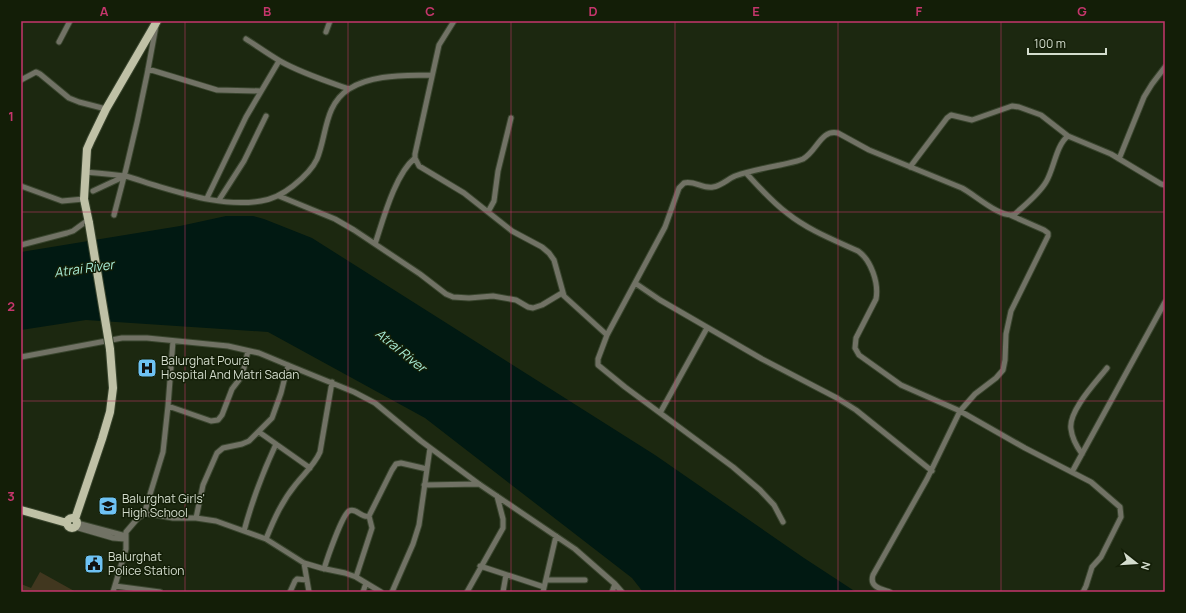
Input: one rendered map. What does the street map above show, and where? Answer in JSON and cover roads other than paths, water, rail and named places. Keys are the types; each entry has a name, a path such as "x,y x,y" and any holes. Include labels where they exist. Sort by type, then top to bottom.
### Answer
{"main road":[{"path":"21,510 74,523 110,412 113,388 110,349 84,199 85,172 90,140 106,109 157,21"}],"street":[{"path":"59,42 70,21"},
{"path":"114,216 148,69 157,21"},
{"path":"326,32 330,21"},
{"path":"375,244 388,206 401,176 409,163 415,158 432,75 440,45 454,21"},
{"path":"246,39 279,61 323,80 349,89"},
{"path":"207,198 239,130 260,91 279,61"},
{"path":"1118,159 1147,91 1165,68"},
{"path":"148,69 218,90 260,91"},
{"path":"21,80 36,72 69,98 106,109"},
{"path":"85,172 124,176 186,194 219,200 247,202 260,201 279,196 305,176 314,164 319,153 329,116 337,102 349,89 364,82 376,79 398,76 432,75"},
{"path":"910,167 951,114 972,120 1012,106 1041,115 1068,136 1118,159 1165,185"},
{"path":"219,200 244,161 266,116"},
{"path":"488,212 494,201 498,172 511,118"},
{"path":"783,522 774,506 760,490 733,467 624,387 598,365 598,359 607,336 665,227 681,185 686,182 712,188 721,185 732,178 801,160 813,151 826,134 834,132 841,134 869,150 966,190 988,205 1048,233 1048,236 1011,311 1006,334 1003,370 996,378 975,394 960,411 932,471 873,575 871,581 872,584 890,592"},
{"path":"1010,215 1015,214 1043,187 1051,173 1062,143 1068,136"},
{"path":"415,158 419,166 464,193 512,231 542,247 549,253 554,260 562,293 607,336"},
{"path":"747,174 769,197 791,216 811,229 858,251 869,261 876,283 877,294 856,338 856,352 901,385 960,411 1025,448 1091,482 1116,504 1121,511 1121,517 1101,557 1092,567 1083,592"},
{"path":"94,191 124,176"},
{"path":"21,186 62,201 84,199"},
{"path":"279,196 334,219 354,230 420,274 446,294 453,297 468,298 493,296 516,300 528,307 533,308 542,305 562,293"},
{"path":"21,245 73,231 89,221"},
{"path":"635,283 707,328 762,359 837,398 856,410 932,471"},
{"path":"1072,472 1165,302"},
{"path":"660,413 707,328"},
{"path":"21,356 122,338 147,338 228,346 259,353 366,397 430,448 479,484 580,554 615,584 622,592"},
{"path":"144,514 163,452 173,341"},
{"path":"168,406 211,421 218,420 222,415 232,389 242,376 248,351"},
{"path":"196,518 203,484 218,452 223,448 249,441 272,418 276,410 288,365"},
{"path":"1082,454 1075,444 1070,428 1074,415 1083,398 1107,368"},
{"path":"266,539 280,505 318,457 332,382"},
{"path":"259,432 310,468"},
{"path":"244,531 254,496 276,444"},
{"path":"392,592 418,531 430,448"},
{"path":"356,577 372,528 369,516 392,470 396,464 401,463 426,469"},
{"path":"424,485 479,484"},
{"path":"467,592 480,566 503,528 503,519 497,496"},
{"path":"324,569 335,536 348,512 352,510 364,516 369,516"},
{"path":"113,592 126,549 126,532 138,518 144,514 216,521 266,539 304,563 356,577 382,592"},
{"path":"74,523 126,538"},
{"path":"480,566 544,589 556,536"},
{"path":"304,563 309,592"},
{"path":"503,592 506,575"},
{"path":"290,592 297,579 307,580"},
{"path":"546,580 585,580"},
{"path":"364,592 366,582"},
{"path":"612,592 615,584"},
{"path":"115,586 160,592"}],"water":[{"name":"Atrai River","path":"226,216 253,216 312,238 655,455 856,592 643,592 632,578 425,418 268,332 86,320 21,330 21,252 180,226"}],"place":[{"name":"Balurghat Poura Hospital And Matri Sadan","path":"147,368"},
{"name":"Balurghat Girls' High School","path":"108,506"},
{"name":"Balurghat Police Station","path":"94,564"}]}
